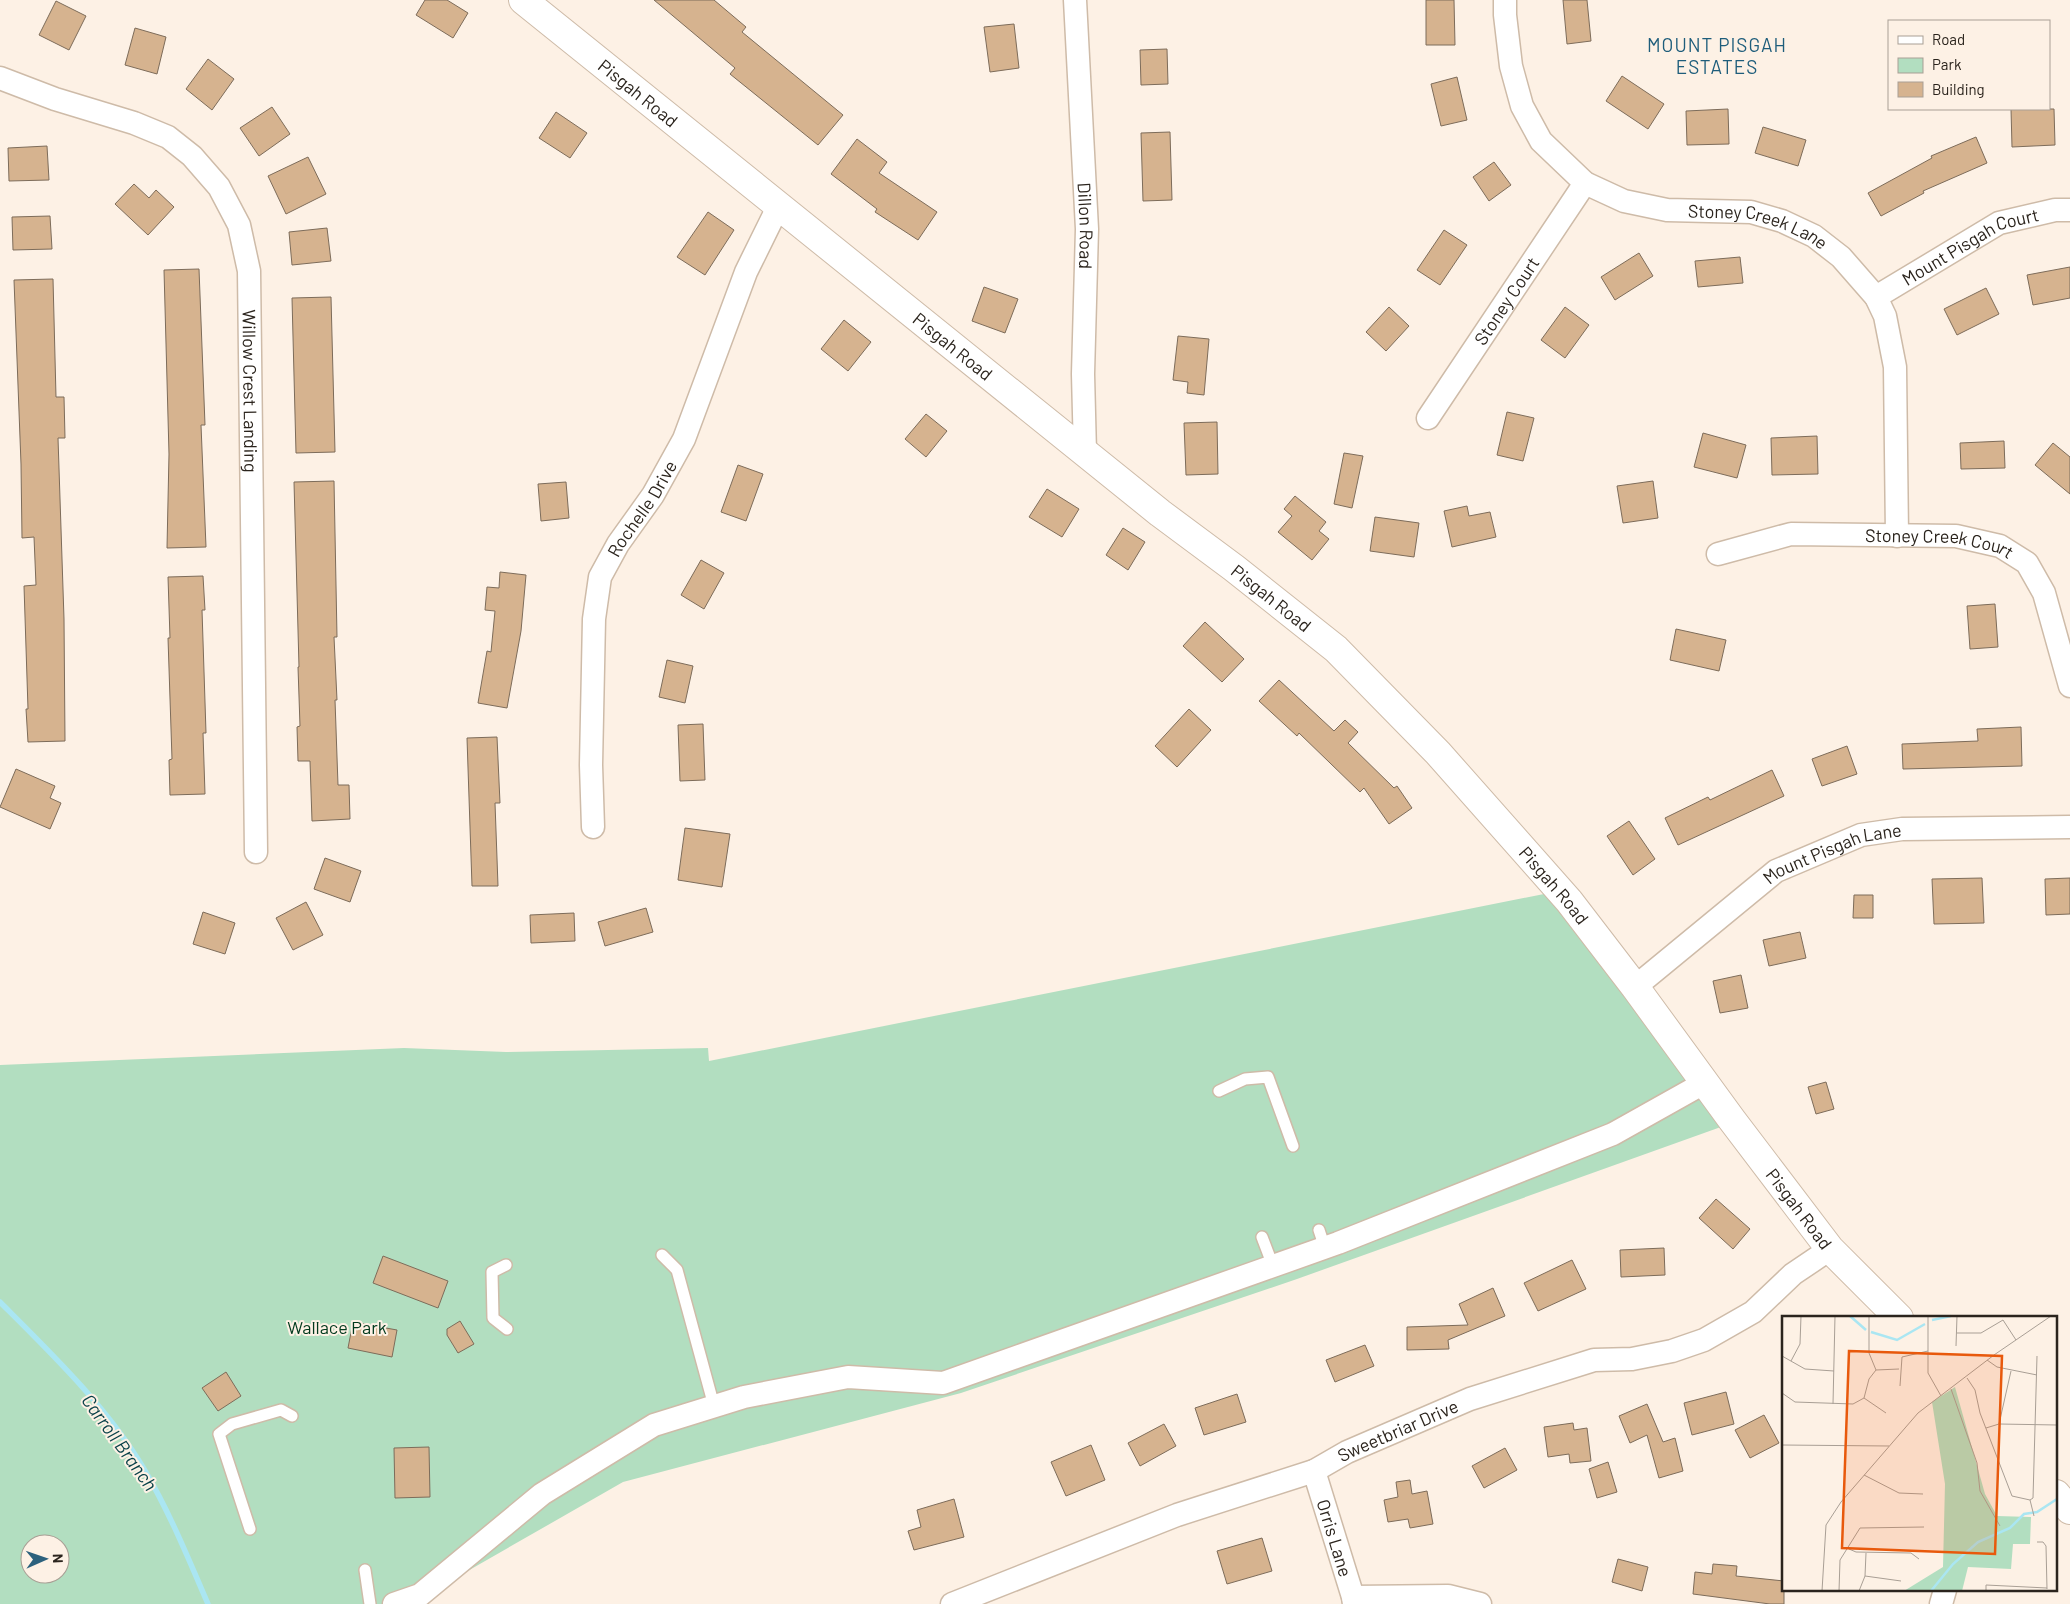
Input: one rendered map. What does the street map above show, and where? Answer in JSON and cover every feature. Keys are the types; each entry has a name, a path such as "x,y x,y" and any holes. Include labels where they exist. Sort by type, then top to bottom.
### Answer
{"street":[{"name":"Pisgah Road","path":"523,0 1160,514 1234,568 1336,649 1458,775 1569,900 1830,1249 1897,1316"},
{"name":"Dillon Road","path":"1075,0 1088,229 1083,374 1085,453"},
{"name":"Stoney Creek Lane","path":"1505,0 1511,66 1522,106 1541,141 1585,182 1624,201 1667,210 1751,212 1782,221 1814,236 1841,257 1876,297 1885,316 1895,367 1897,536"},
{"name":"Willow Crest Landing","path":"0,78 55,99 168,137 192,156 219,187 239,225 249,271 256,852"},
{"name":"Stoney Court","path":"1428,418 1585,182"},
{"name":"Rochelle Drive","path":"593,827 591,756 594,619 600,577 618,544 653,495 684,439 746,272 778,207"},
{"name":"Mount Pisgah Court","path":"1876,297 1999,223 2055,210 2070,210"},
{"name":"Stoney Creek Court","path":"1718,554 1792,534 1956,536 2000,546 2027,563 2044,593 2070,686"},
{"name":"Mount Pisgah Lane","path":"1635,987 1776,871 1862,835 1902,829 2070,827"},
{"path":"394,1604 420,1595 550,1489 654,1425 744,1396 848,1377 943,1383 1273,1266 1322,1239 1612,1134 1704,1083"},
{"name":"Sweetbriar Drive","path":"952,1604 1177,1515 1314,1471 1347,1452 1470,1399 1594,1360 1632,1359 1672,1350 1704,1340 1753,1312 1793,1274 1830,1249"},
{"name":"Orris Lane","path":"1314,1471 1354,1601"},
{"path":"2058,1496 2070,1510"},
{"path":"1354,1601 1448,1596 1480,1604"}],"lane":[{"path":"1219,1091 1245,1079 1268,1076 1293,1146"},
{"path":"1262,1238 1273,1266"},
{"path":"662,1255 677,1270 714,1406"},
{"path":"506,1265 492,1272 493,1318 507,1329"},
{"path":"250,1529 219,1434 232,1424 280,1410 292,1416"},
{"path":"365,1570 370,1604"}],"green space":[{"name":"Wallace Park","path":"1559,891 1732,1123 1297,1279 961,1393 623,1482 410,1604 0,1604 0,1065 404,1048 506,1052 708,1048 709,1061"}],"building":[{"path":"425,0 447,0 468,13 453,38 416,15"},
{"path":"654,0 714,0 746,27 742,32 843,115 818,145 730,74 735,68"},
{"path":"1426,0 1454,0 1455,45 1426,45"},
{"path":"1563,0 1587,0 1591,41 1567,44"},
{"path":"56,1 86,16 69,50 39,35"},
{"path":"1014,24 1019,68 990,72 984,27"},
{"path":"135,28 166,37 157,74 125,65"},
{"path":"1167,49 1168,84 1141,85 1140,50"},
{"path":"208,59 234,79 212,110 186,89"},
{"path":"1622,76 1664,104 1648,129 1606,101"},
{"path":"1457,77 1467,120 1441,126 1431,84"},
{"path":"272,107 290,134 259,156 240,128"},
{"path":"1728,109 1729,144 1687,145 1686,111"},
{"path":"2054,109 2055,145 2012,147 2011,110"},
{"path":"556,112 587,133 570,158 539,138"},
{"path":"1763,127 1806,140 1798,166 1755,153"},
{"path":"1170,132 1172,200 1143,201 1141,133"},
{"path":"1976,137 1987,163 1923,191 1924,193 1881,216 1868,193 1932,158 1931,156"},
{"path":"857,139 887,162 879,173 937,212 918,240 875,212 877,209 831,174"},
{"path":"47,146 49,180 9,181 8,148"},
{"path":"308,157 326,194 286,214 268,176"},
{"path":"1494,162 1511,185 1489,201 1473,177"},
{"path":"134,184 149,198 156,190 174,207 148,235 115,204"},
{"path":"708,212 734,230 705,275 677,257"},
{"path":"50,216 52,249 13,250 12,217"},
{"path":"327,228 331,261 292,265 289,232"},
{"path":"1444,230 1467,245 1440,285 1417,270"},
{"path":"1639,253 1653,276 1615,300 1601,277"},
{"path":"1740,257 1743,283 1698,287 1695,261"},
{"path":"2070,267 2070,298 2033,305 2027,275"},
{"path":"199,269 205,425 201,425 206,547 167,548 169,454 164,270"},
{"path":"53,279 56,397 64,397 65,438 58,438 64,619 65,741 28,742 24,586 36,585 34,537 22,538 14,280"},
{"path":"984,287 1018,299 1005,333 972,321"},
{"path":"1986,288 1999,314 1957,335 1944,309"},
{"path":"331,297 335,452 296,453 292,298"},
{"path":"1389,307 1409,326 1386,351 1366,332"},
{"path":"1565,307 1589,325 1565,358 1541,340"},
{"path":"844,320 871,342 848,371 821,349"},
{"path":"1178,336 1209,339 1204,395 1187,393 1188,382 1173,380"},
{"path":"1507,412 1534,418 1523,461 1497,455"},
{"path":"926,414 947,431 926,457 905,439"},
{"path":"1217,422 1218,474 1186,475 1184,423"},
{"path":"1703,433 1746,445 1737,478 1694,467"},
{"path":"1817,436 1818,474 1772,475 1771,438"},
{"path":"2004,441 2005,468 1961,469 1960,443"},
{"path":"2053,443 2070,457 2070,494 2035,465"},
{"path":"1344,453 1363,456 1352,508 1334,504"},
{"path":"738,465 763,474 746,521 721,512"},
{"path":"334,481 337,637 334,637 338,785 349,785 350,819 312,821 310,761 298,761 297,727 300,726 294,482"},
{"path":"1653,481 1658,518 1623,523 1617,486"},
{"path":"566,482 569,518 541,521 538,484"},
{"path":"1047,489 1079,509 1062,537 1029,517"},
{"path":"1295,496 1326,522 1319,531 1329,539 1312,560 1278,532 1292,516 1284,509"},
{"path":"1467,506 1469,516 1490,512 1496,537 1452,547 1444,511"},
{"path":"1375,517 1419,523 1414,557 1370,551"},
{"path":"1123,528 1145,542 1128,570 1106,555"},
{"path":"701,560 724,573 704,609 681,595"},
{"path":"500,572 526,575 521,631 507,708 478,703 487,651 491,652 495,611 485,610 487,587 499,588"},
{"path":"203,576 205,610 202,610 206,733 203,733 205,794 170,795 169,760 172,759 168,577"},
{"path":"1995,604 1998,647 1970,649 1967,606"},
{"path":"1205,622 1244,659 1222,682 1183,646"},
{"path":"1676,629 1726,640 1719,671 1670,660"},
{"path":"667,660 693,666 685,703 659,697"},
{"path":"1279,680 1334,731 1345,720 1358,732 1348,743 1394,788 1397,786 1412,808 1389,824 1364,788 1360,792 1299,733 1297,736 1259,701"},
{"path":"1189,709 1211,730 1177,767 1155,746"},
{"path":"703,724 705,780 680,781 678,725"},
{"path":"2021,727 2022,766 1903,769 1902,744 1978,741 1977,729"},
{"path":"497,737 500,803 495,803 498,886 472,886 467,738"},
{"path":"1847,746 1857,774 1822,786 1812,759"},
{"path":"16,769 55,786 50,798 61,803 50,829 0,807"},
{"path":"1772,770 1784,796 1678,845 1665,818 1708,797 1710,800"},
{"path":"1629,821 1655,859 1633,875 1607,836"},
{"path":"685,828 730,834 722,887 678,880"},
{"path":"325,858 361,871 350,902 314,889"},
{"path":"1982,878 1984,923 1934,924 1932,879"},
{"path":"2070,878 2070,914 2046,915 2045,879"},
{"path":"1854,895 1873,895 1873,918 1853,918"},
{"path":"306,902 323,935 293,950 276,918"},
{"path":"646,908 653,932 605,946 598,922"},
{"path":"203,912 235,923 225,954 193,944"},
{"path":"574,913 575,941 531,943 530,915"},
{"path":"1800,932 1806,958 1769,966 1763,940"},
{"path":"1741,975 1748,1008 1720,1013 1713,981"},
{"path":"1826,1082 1834,1109 1816,1114 1808,1087"},
{"path":"1716,1199 1750,1229 1733,1249 1699,1218"},
{"path":"1664,1248 1665,1275 1621,1277 1620,1250"},
{"path":"383,1256 448,1281 438,1308 373,1283"},
{"path":"1572,1260 1586,1289 1538,1311 1524,1283"},
{"path":"1493,1288 1505,1316 1448,1340 1449,1349 1407,1350 1407,1327 1468,1325 1459,1304"},
{"path":"460,1321 474,1344 458,1353 447,1335 447,1329"},
{"path":"353,1322 397,1330 392,1357 348,1348"},
{"path":"1365,1345 1374,1366 1335,1382 1326,1360"},
{"path":"226,1372 241,1396 218,1411 202,1388"},
{"path":"1726,1392 1734,1424 1692,1435 1684,1403"},
{"path":"1237,1394 1246,1422 1204,1435 1195,1408"},
{"path":"1647,1404 1663,1442 1675,1438 1683,1471 1659,1478 1647,1435 1630,1443 1619,1416"},
{"path":"1764,1415 1779,1443 1750,1458 1735,1430"},
{"path":"1573,1423 1574,1430 1587,1428 1591,1461 1570,1463 1569,1454 1548,1457 1544,1427"},
{"path":"1164,1424 1176,1446 1140,1466 1128,1443"},
{"path":"1091,1445 1105,1480 1066,1496 1051,1462"},
{"path":"429,1447 430,1497 395,1498 394,1448"},
{"path":"1505,1448 1517,1470 1484,1488 1472,1466"},
{"path":"1608,1462 1617,1492 1597,1498 1589,1469"},
{"path":"1410,1480 1412,1494 1427,1491 1433,1524 1410,1528 1408,1519 1388,1522 1384,1500 1398,1497 1396,1482"},
{"path":"954,1499 964,1537 914,1550 908,1531 921,1527 917,1510"},
{"path":"1262,1538 1272,1571 1227,1584 1217,1551"},
{"path":"1618,1559 1648,1567 1642,1591 1612,1582"},
{"path":"1713,1564 1737,1566 1736,1576 1782,1581 1784,1604 1770,1604 1693,1594 1695,1572 1712,1574"}],"waterway":[{"name":"Carroll Branch","path":"0,1302 77,1381 130,1446 162,1502 208,1604"}],"district":[{"name":"MOUNT PISGAH ESTATES","path":"1717,55"}]}
